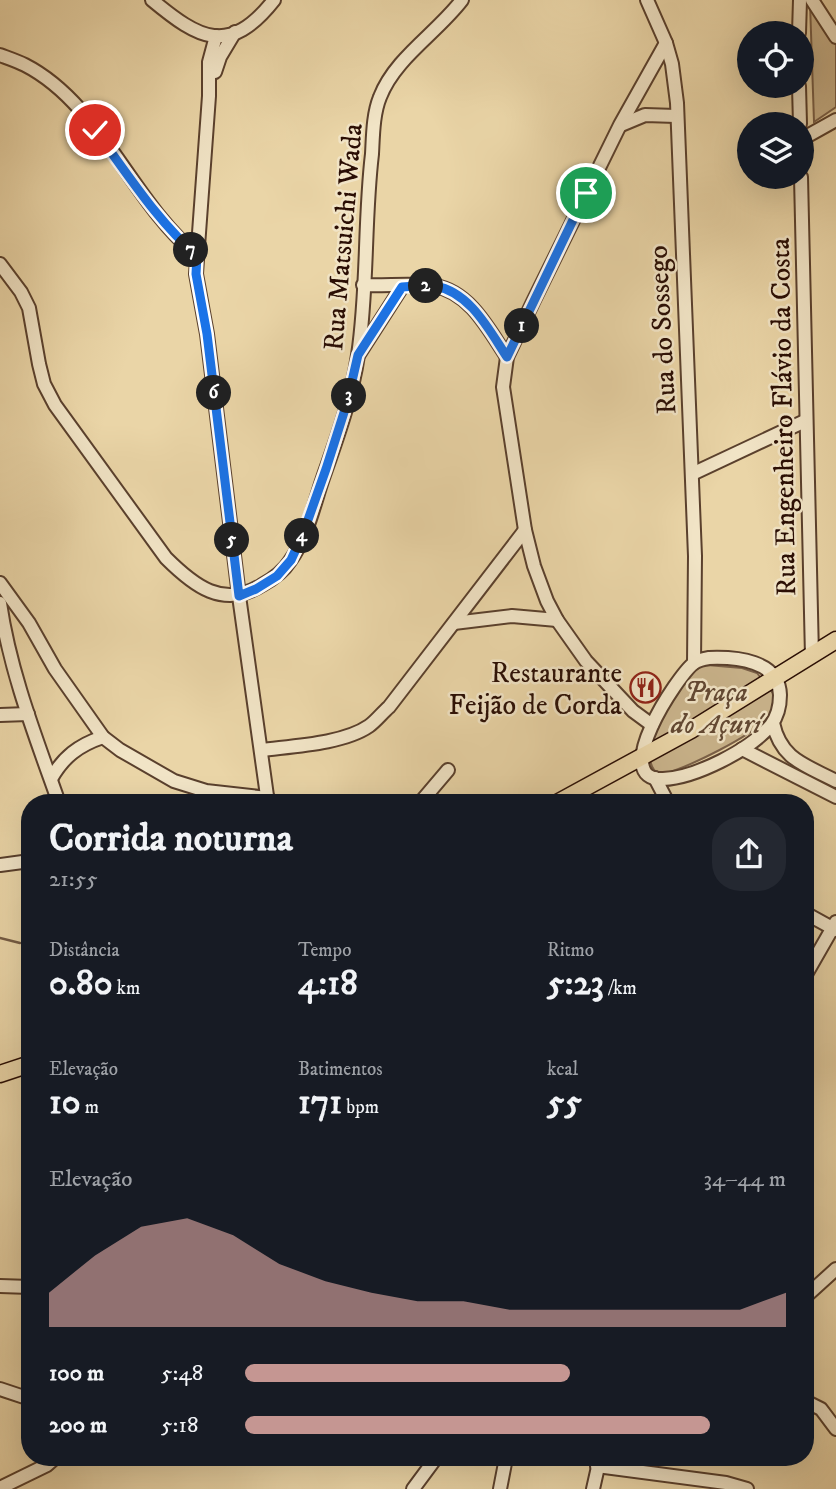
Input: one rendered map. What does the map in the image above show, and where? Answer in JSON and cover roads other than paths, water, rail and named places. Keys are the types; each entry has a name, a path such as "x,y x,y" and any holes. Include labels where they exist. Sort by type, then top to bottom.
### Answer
{"main road":[{"path":"574,794 641,759 836,641"},
{"path":"0,1074 21,1067"}],"street":[{"path":"152,0 193,32 209,62"},
{"path":"193,32 216,36 235,32 254,21 274,0"},
{"name":"Rua Matsuichi Wada","path":"239,596 277,576 291,560 303,534 347,403 358,355 371,162 379,98 400,66 462,0"},
{"name":"Rua do Sossego","path":"647,0 672,64 676,116 692,474 694,663"},
{"path":"799,21 800,0"},
{"path":"812,0 836,37"},
{"path":"209,96 220,57 235,32"},
{"path":"216,36 209,62 196,274 207,334 239,596 267,794"},
{"path":"652,725 613,691 574,646 557,620 534,566 525,530 503,387 507,357 620,125 666,43"},
{"path":"0,55 25,65 71,100 166,223 184,245 197,255"},
{"path":"620,125 645,115 676,116"},
{"path":"814,132 836,120"},
{"name":"Rua Engenheiro Flávio da Costa","path":"801,189 812,656"},
{"path":"0,264 21,292 29,308 44,384 55,405 145,532 183,576 219,595 239,596"},
{"path":"363,285 436,286 452,292 465,301 507,357"},
{"path":"358,355 402,287"},
{"path":"692,474 806,421"},
{"path":"261,750 329,740 357,733 370,726 389,707 525,530"},
{"path":"0,583 103,737 174,781 225,794"},
{"path":"0,601 29,623"},
{"path":"0,601 3,622 28,714 57,794"},
{"path":"454,623 512,616 557,620"},
{"path":"773,723 742,749 694,771 664,779 655,778 644,771 642,750 652,725 694,663 709,658 736,659 755,663 776,678 780,700 773,723 776,738 782,748 800,762 836,781"},
{"path":"0,715 28,714"},
{"path":"51,779 67,757 90,741 103,737"},
{"path":"742,749 836,797"},
{"path":"793,774 800,762"},
{"path":"428,794 448,770"},
{"path":"655,778 663,794"},
{"path":"0,864 21,862"},
{"path":"814,917 835,927 814,961"},
{"path":"814,1289 836,1270"},
{"path":"0,1286 21,1287"},
{"path":"0,1389 21,1396"},
{"path":"814,1406 821,1409 836,1429"},
{"path":"0,1488 45,1466"},
{"path":"413,1489 430,1466"},
{"path":"500,1489 504,1466"},
{"path":"593,1489 597,1466"},
{"path":"611,1466 662,1482 726,1483 747,1489"}],"waterway":[{"path":"0,938 20,943"}],"place":[{"name":"Restaurante Feijão de Corda","path":"645,688"}],"park label":[{"name":"Praça do Açurí","path":"716,707"}]}
